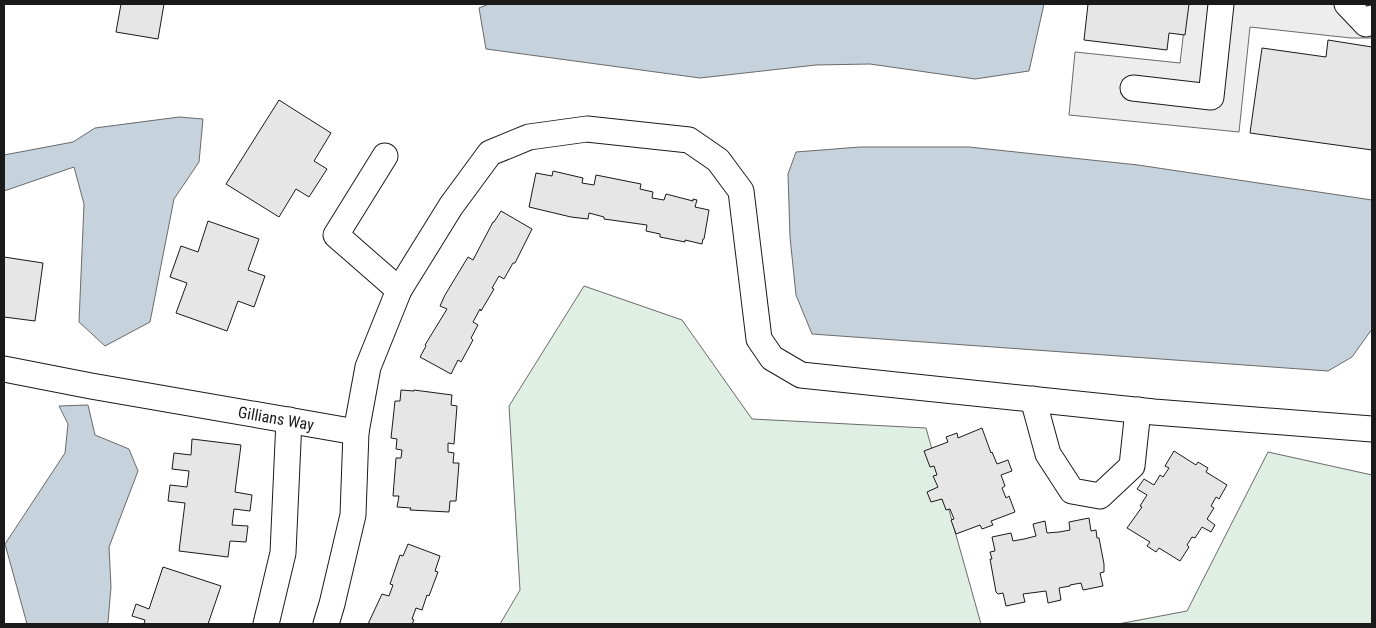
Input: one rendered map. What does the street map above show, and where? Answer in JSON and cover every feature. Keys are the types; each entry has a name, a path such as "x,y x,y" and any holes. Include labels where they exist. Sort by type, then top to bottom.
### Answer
{"street":[{"path":"1133,88 1211,97 1221,4"},
{"path":"1347,4 1366,24 1372,18"},
{"path":"326,624 352,514 356,432 368,367 399,290 450,206 490,153 530,137 587,129 689,140 718,160 741,191 759,339 772,358 801,375 1138,410 1372,429"},
{"path":"384,156 336,234 399,290"},
{"name":"Gillians Way","path":"4,369 356,432"},
{"path":"1033,399 1048,454 1072,491 1100,496 1132,466 1138,410"},
{"path":"266,624 283,553 288,420"}],"green space":[{"path":"584,286 682,320 752,419 926,428 981,624 500,624 520,590 509,406"},
{"path":"1268,452 1372,475 1372,624 1118,624 1187,611"}],"shaded area":[{"path":"489,4 1044,4 1029,71 975,79 870,64 816,65 700,78 486,49 479,8"},
{"path":"1187,4 1372,4 1372,38 1351,38 1250,27 1239,132 1069,115 1075,52 1180,63"},
{"path":"179,117 203,119 199,162 174,199 150,322 105,346 79,322 84,204 74,167 4,191 4,155 73,142 95,128"},
{"path":"860,147 969,147 1138,165 1372,200 1372,329 1352,357 1328,371 812,334 796,295 790,237 788,174 796,152"},
{"path":"88,405 95,435 129,449 138,471 109,547 111,587 108,622 106,624 27,624 5,544 65,453 68,424 59,406"}],"building":[{"path":"121,4 164,4 158,39 116,32"},
{"path":"1088,4 1189,4 1185,35 1169,33 1167,50 1084,40"},
{"path":"1328,40 1372,47 1372,150 1250,133 1262,48 1326,57"},
{"path":"279,100 331,133 314,161 327,169 309,197 296,189 279,217 226,184"},
{"path":"553,171 583,178 582,183 594,185 596,175 641,184 640,189 653,192 652,198 664,200 666,194 693,201 693,199 697,200 695,207 709,210 702,244 660,237 660,234 646,231 647,225 604,219 604,217 589,213 588,219 571,217 529,207 536,173 552,176"},
{"path":"501,211 532,229 515,263 513,263 504,279 499,276 481,311 480,309 473,322 478,325 471,338 473,340 461,362 458,360 451,374 420,357 425,345 447,309 440,306 445,295 468,257 473,260"},
{"path":"208,221 259,239 248,270 265,276 254,307 238,301 227,331 176,313 187,283 170,277 181,246 198,252"},
{"path":"4,257 43,263 35,321 4,317"},
{"path":"401,390 452,395 451,405 457,406 454,444 448,443 448,452 454,453 453,463 459,463 456,501 450,501 449,512 410,510 411,508 397,507 399,496 393,496 396,458 401,458 402,450 396,449 397,439 391,438 395,401 400,401"},
{"path":"982,428 997,464 1008,460 1012,471 1001,475 1005,486 1002,488 1006,498 1009,496 1015,512 991,521 993,525 982,529 980,525 956,534 951,520 954,519 950,509 946,510 942,499 931,502 927,492 938,487 933,476 937,475 934,466 930,467 924,451 948,442 946,437 957,433 958,438"},
{"path":"192,439 241,445 235,492 252,495 250,511 234,509 232,525 248,526 246,542 230,541 228,557 179,551 185,503 168,501 170,485 187,487 189,471 172,469 174,453 191,455"},
{"path":"1174,451 1196,465 1198,462 1208,468 1206,472 1227,485 1219,499 1216,497 1211,506 1214,508 1207,519 1215,525 1211,532 1202,527 1195,538 1192,537 1187,545 1189,547 1180,561 1159,548 1156,552 1147,546 1150,542 1127,528 1142,507 1140,506 1147,495 1137,489 1144,479 1154,485 1160,475 1163,477 1169,468 1165,466"},
{"path":"1089,518 1091,531 1096,530 1097,538 1099,538 1104,564 1104,572 1100,573 1103,586 1083,590 1081,583 1059,588 1061,600 1048,603 1046,591 1023,594 1025,602 1006,606 1003,593 998,594 996,592 990,559 992,559 990,552 995,551 992,537 1011,533 1013,541 1036,536 1033,524 1045,521 1047,533 1070,530 1069,522"},
{"path":"408,544 440,556 435,571 438,572 422,610 416,608 412,624 368,624 382,594 389,596 393,585 390,584 400,555 403,556"},
{"path":"163,567 221,586 208,624 144,624 145,620 132,616 136,604 149,609"}]}
